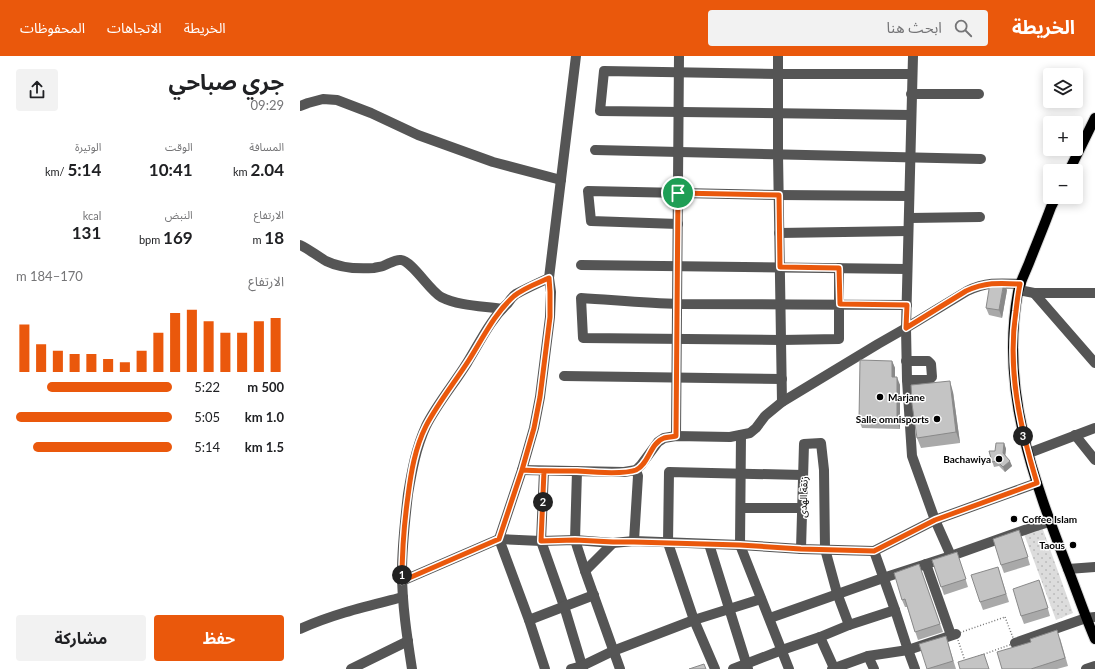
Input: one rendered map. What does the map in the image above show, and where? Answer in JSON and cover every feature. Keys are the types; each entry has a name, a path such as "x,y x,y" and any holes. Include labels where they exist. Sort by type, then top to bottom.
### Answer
{"main road":[{"path":"1072,164 1095,118"},
{"path":"1053,204 1020,287 1014,319 1012,343 1018,410 1022,433 1049,522 1068,569 1091,618 1095,639"}],"street":[{"path":"545,669 529,620 499,539 522,470 534,428 540,397 550,317 549,278 576,56"},
{"path":"676,436 679,56"},
{"path":"778,56 782,402"},
{"path":"912,56 906,328 906,361 912,456 935,520 951,556"},
{"path":"911,115 600,111 604,71 778,74 912,74"},
{"path":"911,94 979,94"},
{"path":"300,106 322,99 336,100 371,113 418,135 493,162 561,180"},
{"path":"594,150 982,159"},
{"path":"678,224 591,221 588,191 909,196"},
{"path":"909,218 980,217"},
{"path":"779,233 908,232"},
{"path":"300,245 325,261 335,265 373,268 382,267 401,260 412,267 437,294 443,298 463,303 502,309"},
{"path":"582,265 907,270"},
{"path":"839,268 840,304 839,339 781,340 583,338 582,298 677,304 840,304 907,305"},
{"path":"412,669 402,581 406,508 412,469 418,445 426,426 440,403 459,376 488,328 502,309 515,295 549,278"},
{"path":"522,470 624,472 636,470 658,442 664,438 676,436 730,437 750,433 765,416 782,402 975,287 988,283 1020,287 1034,293 1095,293"},
{"path":"1034,293 1094,360"},
{"path":"906,361 928,361 932,364 932,377 929,380 907,380"},
{"path":"564,376 782,379"},
{"path":"1028,453 1095,428"},
{"path":"741,435 740,545 789,669"},
{"path":"1075,435 1095,460"},
{"name":"زنقة الهدى","path":"801,549 804,444 821,443 824,470 825,549"},
{"path":"634,542 638,476 636,470"},
{"path":"544,471 541,541 564,606 583,667"},
{"path":"577,471 575,540 620,669"},
{"path":"715,669 694,620 668,543 669,472 803,475"},
{"path":"402,581 499,539 709,544 874,551 935,520 1037,483"},
{"path":"740,508 802,508"},
{"path":"770,618 838,593 1049,522"},
{"path":"585,571 613,542"},
{"path":"709,544 747,667"},
{"path":"825,549 849,625"},
{"path":"874,551 915,669"},
{"path":"820,637 833,668 868,656 908,650 954,635 926,564"},
{"path":"1068,569 1095,567"},
{"path":"529,620 594,595"},
{"path":"300,629 356,609 403,597"},
{"path":"571,669 583,667 613,651 694,620 761,599"},
{"path":"733,669 747,667 782,650 849,625 895,610"},
{"path":"1016,643 1091,618"},
{"path":"351,669 408,641"},
{"path":"868,656 874,669"},
{"path":"1086,669 1095,666"}],"path":[{"path":"1005,617 1016,643 965,661 954,635 1005,617"}],"shaded area":[{"path":"1042,527 1073,613 1056,620 1024,534"}],"building":[{"path":"1004,282 999,310 986,308 990,283"},
{"path":"860,360 892,361 892,377 897,377 897,421 859,420"},
{"name":"Salle omnisports","path":"950,381 956,432 917,438 911,385"},
{"path":"996,443 1004,443 1003,453 1010,461 1003,467 997,461 992,462 989,451 995,451"},
{"path":"1019,530 1028,557 1001,565 993,539"},
{"path":"957,552 966,579 941,587 932,560"},
{"path":"919,564 940,624 915,632 905,599 902,600 894,573"},
{"path":"998,567 1006,594 980,602 971,575"},
{"path":"1039,580 1048,608 1021,616 1013,589"},
{"path":"1057,630 1065,658 1031,669 1002,669 997,652 1031,642 1030,639"},
{"path":"946,636 953,661 927,669 919,644"},
{"path":"984,654 989,669 960,669 958,662"},
{"path":"704,664 706,669 689,669"}],"place":[{"name":"Marjane","path":"880,397"},
{"name":"Salle omnisports","path":"937,419"},
{"name":"Bachawiya","path":"999,459"},
{"name":"Coffee Islam","path":"1014,519"},
{"name":"Taous","path":"1073,545"}],"route":[{"path":"678,193 676,436 664,438 658,442 636,470 624,472 522,470 499,539 402,581 406,508 412,469 418,445 426,426 488,328 502,309 515,295 549,278 550,317 540,397 534,428 522,470 544,471 541,541 575,540 874,551 935,520 1037,483 1022,433 1015,391 1012,343 1014,319 1020,284 988,283 975,287 906,328 907,305 840,304 839,268 780,267 779,195 678,193"}]}
